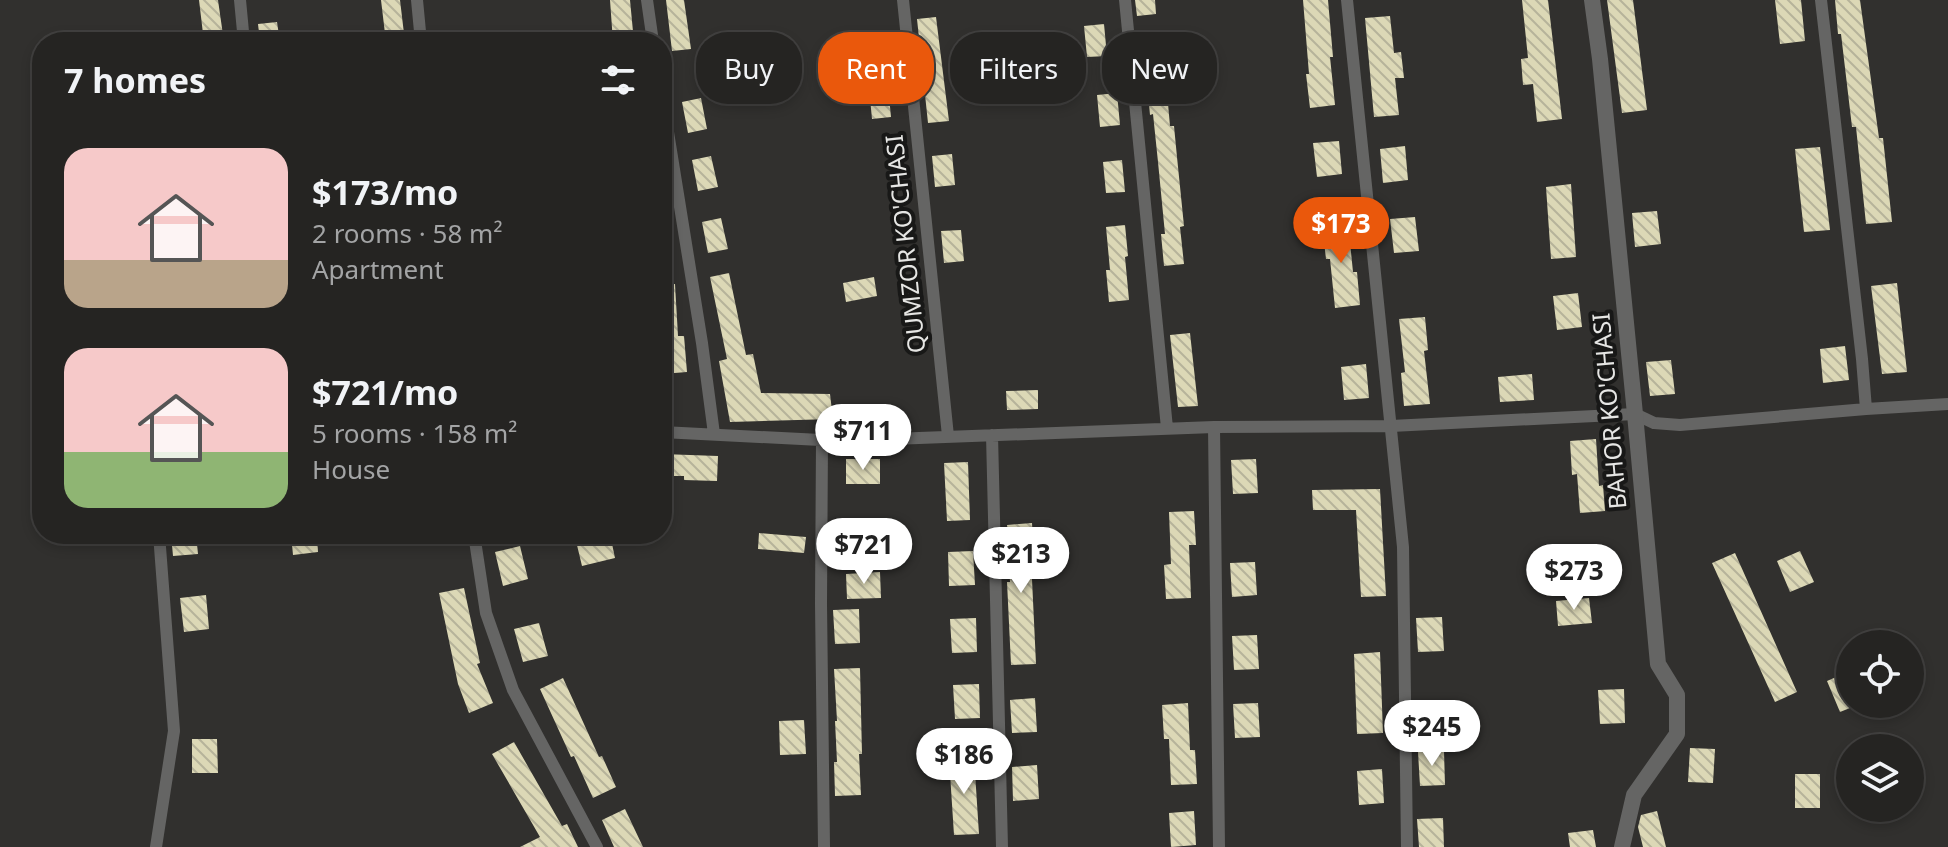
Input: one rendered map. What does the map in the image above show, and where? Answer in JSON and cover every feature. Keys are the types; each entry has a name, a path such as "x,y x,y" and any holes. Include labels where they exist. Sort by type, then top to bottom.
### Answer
{"street":[{"path":"240,0 243,32"},
{"path":"417,0 420,32"},
{"path":"647,0 652,32"},
{"name":"QUMZOR KO'CHASI","path":"903,0 948,436"},
{"path":"1125,0 1167,428"},
{"path":"1347,0 1403,547 1407,847"},
{"name":"BAHOR KO'CHASI","path":"1592,0 1658,664 1677,695 1677,734 1634,795 1622,847"},
{"path":"1821,0 1866,409"},
{"path":"672,157 714,434"},
{"path":"672,432 840,441 1167,428 1391,426 1635,414 1654,423 1680,425 1948,404"},
{"path":"1214,427 1219,847"},
{"path":"992,435 1002,847"},
{"path":"822,440 824,847"},
{"path":"156,847 174,731 160,544"},
{"path":"476,544 486,613 513,690 597,847"}],"building":[{"path":"199,0 218,0 223,32 203,32"},
{"path":"381,0 400,0 404,32 385,32"},
{"path":"610,0 630,0 633,32 612,32"},
{"path":"666,0 684,0 691,49 672,51"},
{"path":"1135,0 1155,0 1156,14 1137,16"},
{"path":"1303,0 1328,0 1335,105 1310,108"},
{"path":"1522,0 1548,0 1562,119 1537,122 1533,84 1523,85 1521,59 1528,58"},
{"path":"1607,0 1633,0 1647,110 1622,113"},
{"path":"1775,0 1801,0 1805,41 1780,44"},
{"path":"1835,0 1860,0 1879,138 1883,138 1892,222 1866,224 1856,127 1852,127"},
{"path":"1390,16 1394,53 1401,52 1404,78 1395,78 1399,115 1374,117 1365,18"},
{"path":"936,17 949,121 928,123 926,104 934,104 934,32 918,32 917,19"},
{"path":"277,22 278,32 259,32 258,24"},
{"path":"1104,24 1102,56 1087,57 1084,26"},
{"path":"1102,94 1102,104 1118,104 1120,125 1100,127 1097,95"},
{"path":"696,99 696,104 702,104 707,129 688,133 682,102"},
{"path":"871,104 890,104 891,117 872,119"},
{"path":"1149,104 1168,104 1170,126 1174,126 1184,226 1180,227 1184,264 1164,266 1161,234 1165,234 1153,114 1150,115"},
{"path":"1339,141 1342,174 1317,177 1313,143"},
{"path":"1405,146 1408,180 1383,183 1380,149"},
{"path":"1820,147 1830,230 1804,232 1795,149"},
{"path":"952,154 955,185 935,187 932,156"},
{"path":"711,156 718,187 698,191 692,160"},
{"path":"1122,160 1125,192 1106,193 1103,162"},
{"path":"1571,184 1576,257 1551,259 1546,187"},
{"path":"1657,211 1661,244 1635,247 1632,213"},
{"path":"1415,217 1419,251 1394,253 1390,219"},
{"path":"721,218 728,249 708,253 702,222"},
{"path":"1348,222 1360,305 1335,308 1330,259 1326,259 1322,225"},
{"path":"1125,225 1129,300 1109,302 1106,227"},
{"path":"961,230 964,261 944,263 941,231"},
{"path":"729,273 746,355 753,354 761,393 830,394 833,419 730,422 719,361 727,359 710,277"},
{"path":"874,277 877,296 846,302 843,283"},
{"path":"1897,283 1907,372 1882,374 1871,286"},
{"path":"672,284 675,284 678,336 684,336 687,372 672,373"},
{"path":"1578,293 1582,327 1557,330 1553,296"},
{"path":"1425,317 1428,350 1424,351 1430,404 1404,406 1401,373 1405,372 1399,319"},
{"path":"1190,333 1198,406 1178,407 1170,335"},
{"path":"1845,346 1849,380 1823,383 1820,349"},
{"path":"1671,360 1675,394 1650,396 1646,362"},
{"path":"1366,364 1369,398 1344,400 1341,367"},
{"path":"1532,374 1534,400 1500,402 1498,377"},
{"path":"1038,390 1038,409 1007,410 1006,391"},
{"path":"1596,439 1599,486 1603,485 1605,511 1580,513 1577,474 1572,475 1570,441"},
{"path":"672,454 718,456 717,481 684,480 684,476 672,476"},
{"path":"846,459 880,459 880,484 846,484"},
{"path":"1256,459 1258,493 1233,494 1231,460"},
{"path":"968,462 970,520 947,521 944,463"},
{"path":"1380,489 1386,596 1361,597 1356,510 1313,510 1312,490"},
{"path":"1194,511 1196,545 1189,545 1191,598 1166,599 1164,565 1171,564 1169,512"},
{"path":"1032,523 1036,664 1011,665 1007,525"},
{"path":"759,533 806,537 804,553 758,549"},
{"path":"172,544 197,544 198,554 173,556"},
{"path":"292,544 318,544 318,552 293,555"},
{"path":"577,544 612,544 615,558 582,566"},
{"path":"520,546 528,579 503,586 495,552"},
{"path":"973,551 975,585 949,586 948,552"},
{"path":"1800,551 1814,582 1790,592 1777,561"},
{"path":"1735,553 1797,692 1775,702 1712,563"},
{"path":"1611,560 1613,586 1588,588 1586,562"},
{"path":"1255,562 1257,595 1232,597 1230,563"},
{"path":"880,572 881,598 847,599 846,574"},
{"path":"464,588 480,663 477,664 493,703 469,713 458,684 439,593"},
{"path":"206,595 209,629 184,632 180,598"},
{"path":"1589,598 1592,623 1558,626 1556,601"},
{"path":"859,609 860,643 835,644 833,610"},
{"path":"1442,617 1444,651 1418,652 1416,618"},
{"path":"976,618 977,652 952,653 950,619"},
{"path":"539,623 548,656 523,662 514,629"},
{"path":"1257,635 1259,669 1234,670 1232,636"},
{"path":"1380,652 1383,733 1357,734 1354,654"},
{"path":"860,668 861,795 835,796 837,721 834,669"},
{"path":"1836,677 1836,702 1827,681"},
{"path":"563,678 616,787 593,798 540,689"},
{"path":"979,684 980,718 955,719 953,685"},
{"path":"1624,689 1625,723 1600,724 1598,690"},
{"path":"1035,698 1037,732 1012,733 1010,700"},
{"path":"1444,701 1445,719 1420,720 1419,702"},
{"path":"1188,703 1190,750 1195,750 1197,784 1171,785 1169,739 1164,739 1162,705"},
{"path":"1258,703 1260,737 1235,738 1233,704"},
{"path":"804,720 806,754 780,755 779,721"},
{"path":"192,739 217,739 218,773 192,773"},
{"path":"514,742 562,826 567,824 578,847 520,847 540,837 492,754"},
{"path":"1690,748 1715,749 1713,783 1688,782"},
{"path":"1444,751 1445,785 1420,786 1418,752"},
{"path":"974,757 979,834 954,835 949,758"},
{"path":"1037,765 1039,799 1013,801 1012,767"},
{"path":"1382,769 1384,803 1359,805 1357,771"},
{"path":"1795,774 1820,774 1820,808 1795,808"},
{"path":"625,809 643,847 614,847 602,820"},
{"path":"1194,811 1196,845 1171,847 1169,813"},
{"path":"1657,811 1666,847 1643,847 1638,827 1641,815"},
{"path":"1443,818 1444,847 1419,847 1417,819"},
{"path":"1593,830 1596,847 1570,847 1568,833"}]}
